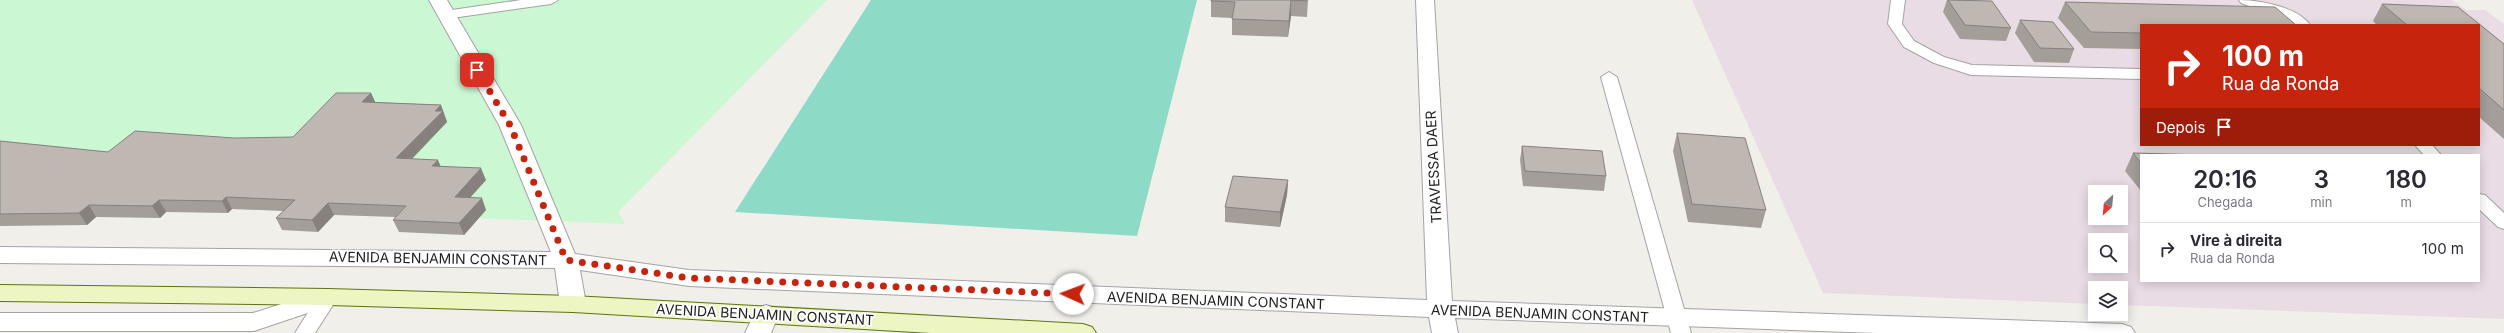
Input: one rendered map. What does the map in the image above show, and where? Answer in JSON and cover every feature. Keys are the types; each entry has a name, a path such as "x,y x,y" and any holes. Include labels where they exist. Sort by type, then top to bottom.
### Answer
{"main road":[{"name":"AVENIDA BENJAMIN CONSTANT","path":"0,293 328,297 573,304 762,324 1083,333"}],"street":[{"name":"TRAVESSA DAER","path":"1426,0 1440,309 1445,333"},
{"path":"442,8 510,125 566,260 573,304"},
{"name":"AVENIDA BENJAMIN CONSTANT","path":"0,255 566,260 689,278 1440,309 1678,325 2122,333"},
{"name":"AVENIDA BENJAMIN CONSTANT","path":"0,322 254,322 328,297"}],"lane":[{"path":"442,8 551,0"},
{"path":"1898,0 1895,24 1908,44 1938,60 1971,70 2140,74"},
{"path":"2246,0 2292,17 2302,24"},
{"path":"1609,76 1678,325"},
{"path":"2424,146 2432,154"},
{"path":"2480,200 2504,223"},
{"path":"305,333 328,297"}],"shaded area":[{"path":"1692,0 2452,0 2466,10 2485,10 2504,24 2504,319 2128,305 2128,281 2088,281 2088,304 1823,293"}],"green space":[{"path":"0,0 827,0 618,212 625,224 0,199"},
{"path":"871,0 1197,0 1137,236 735,212"}],"building":[{"path":"1211,0 1291,0 1289,21 1232,19 1235,2"},
{"path":"1948,0 1992,1 2011,28 1965,25"},
{"path":"2065,2 2275,7 2295,24 2140,24 2140,33 2091,32"},
{"path":"2382,4 2458,7 2479,24 2406,24"},
{"path":"2020,20 2053,22 2074,49 2040,48"},
{"path":"2480,25 2504,44 2504,110 2480,89"},
{"path":"336,93 371,93 362,102 441,105 435,111 443,111 396,158 438,160 432,166 481,168 455,197 482,198 459,223 393,220 406,206 328,203 312,220 276,218 295,200 226,197 222,201 159,200 152,206 89,205 79,213 0,214 0,141 108,152 135,131 234,138 293,137"},
{"path":"1677,133 1745,138 1766,210 1692,204"},
{"path":"1522,146 1602,151 1606,176 1525,171"},
{"path":"2133,153 2170,154 2140,154 2140,162"},
{"path":"1233,176 1288,180 1280,212 1225,207"}],"route":[{"path":"477,70 510,125 566,260 689,278 1073,294"}]}
